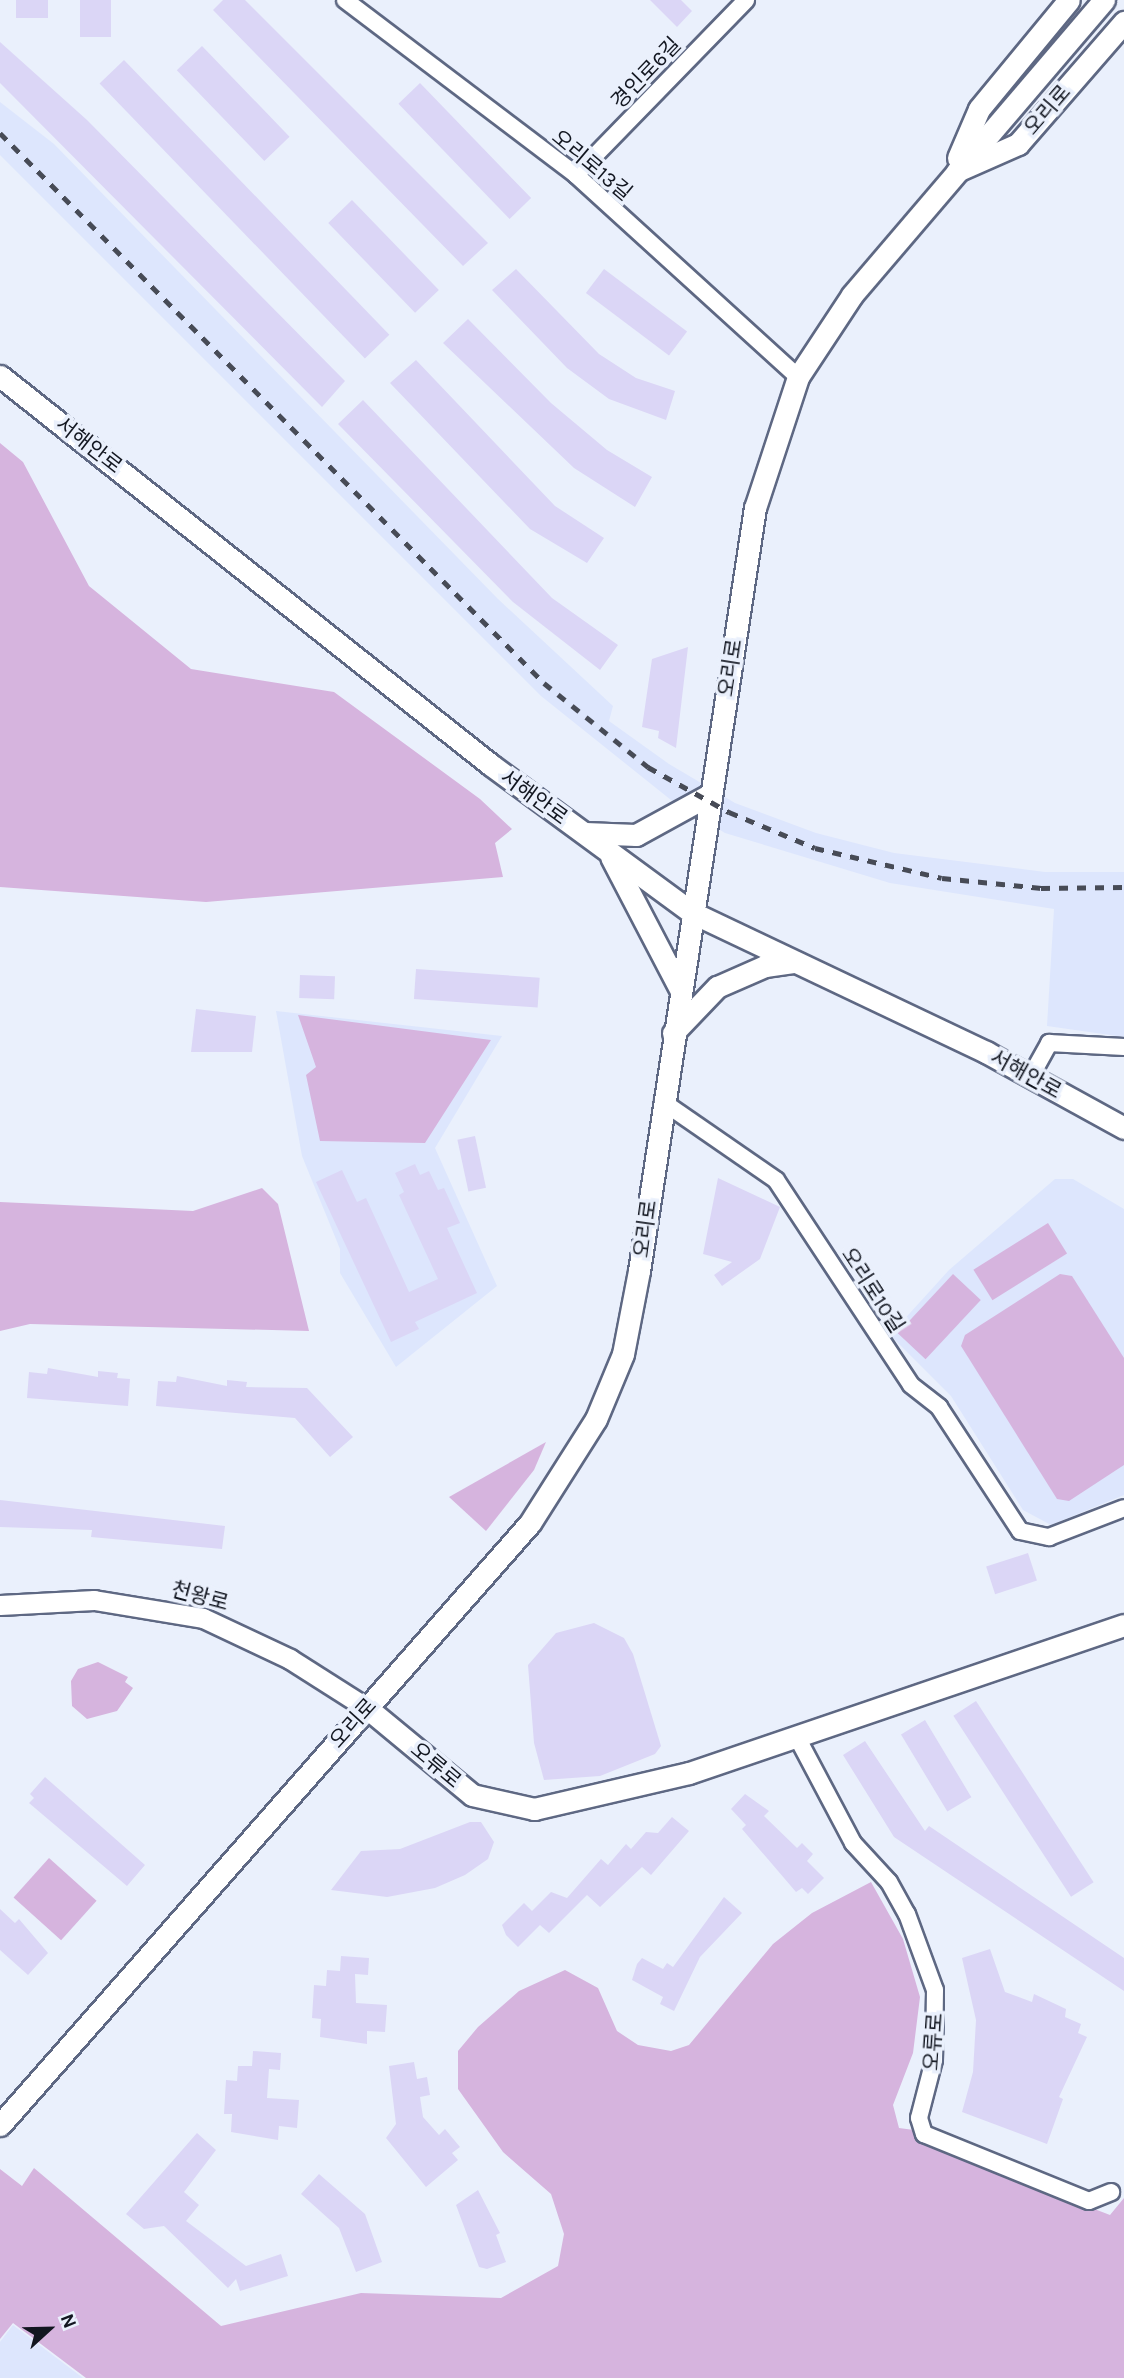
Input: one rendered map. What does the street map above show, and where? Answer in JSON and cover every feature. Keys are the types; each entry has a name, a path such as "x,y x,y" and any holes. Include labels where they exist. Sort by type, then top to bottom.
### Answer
{"main road":[{"name":"오리로","path":"952,173 979,108 1069,0"},
{"name":"오리로","path":"0,2124 530,1523 596,1419 622,1354 755,508 798,377 852,295 952,173 1104,0"},
{"name":"오리로","path":"952,173 1018,144 1124,22"},
{"name":"서해안로","path":"0,376 583,833 691,912 1031,1076 1124,1128"},
{"path":"583,833 636,835 709,795"},
{"path":"607,851 680,989"},
{"path":"673,1033 717,987 765,966 796,962"},
{"name":"오류로","path":"367,1708 472,1795 516,1808 621,1792 798,1739 1124,1625"}],"street":[{"name":"오리로13길","path":"345,0 576,175 798,377"},
{"name":"경인로6길","path":"576,175 746,0"},
{"path":"1031,1076 1049,1043 1124,1047"},
{"name":"오리로10길","path":"663,1102 776,1180 911,1385 939,1407 1020,1531 1049,1537 1124,1507"},
{"name":"천왕로","path":"0,1605 94,1600 202,1618 290,1659 367,1708"},
{"name":"오류로","path":"798,1739 853,1843 889,1882 907,1914 935,1990 936,2049 919,2118 924,2134 1090,2201 1111,2192"}],"shaded area":[{"path":"0,102 54,144 498,599 613,706 609,721 669,764 735,803 816,833 894,853 1045,872 1124,872 1124,1037 1047,1026 1054,909 890,883 725,833 671,800 541,696 0,155"},
{"path":"0,443 23,462 89,586 191,669 334,692 480,799 512,829 495,843 503,877 206,902 0,887"},
{"path":"276,1011 502,1036 435,1148 497,1286 396,1367 340,1273 340,1249 302,1156"},
{"path":"298,1015 491,1040 425,1143 320,1141 306,1075 316,1067"},
{"path":"1055,1179 1073,1179 1124,1209 1124,1495 1051,1525 1023,1510 951,1396 890,1335 949,1270"},
{"path":"262,1188 278,1204 309,1331 30,1324 0,1331 0,1202 193,1211"},
{"path":"1048,1223 1067,1254 992,1300 973,1270"},
{"path":"953,1274 981,1300 926,1359 898,1333"},
{"path":"1060,1274 1072,1276 1124,1358 1124,1465 1069,1501 1057,1499 961,1346 965,1335"},
{"path":"546,1442 534,1470 486,1531 449,1497"},
{"path":"98,1662 128,1677 125,1682 133,1688 117,1711 87,1719 72,1706 71,1681 78,1669"},
{"path":"49,1858 97,1901 61,1940 14,1897"},
{"path":"871,1882 903,1939 920,1997 913,2053 893,2105 899,2128 914,2130 917,2141 1110,2215 1124,2198 1124,2378 86,2378 13,2323 0,2339 0,2169 22,2186 34,2168 221,2326 361,2293 501,2298 558,2266 564,2234 551,2194 503,2152 458,2089 458,2051 478,2027 519,1991 565,1970 598,1988 617,2031 638,2045 671,2051 689,2045 773,1944 812,1913"},
{"path":"13,2325 83,2378 0,2378 0,2342"}],"building":[{"path":"16,0 48,0 48,18 16,18"},
{"path":"80,0 111,0 111,37 80,37"},
{"path":"223,0 245,0 488,243 463,266 213,10"},
{"path":"650,0 681,0 692,11 677,27"},
{"path":"0,42 87,120 345,381 322,407 0,83"},
{"path":"202,46 290,137 264,161 177,70"},
{"path":"124,60 389,335 365,358 100,84"},
{"path":"420,83 531,198 510,219 398,104"},
{"path":"352,200 439,290 415,313 328,223"},
{"path":"516,269 599,354 636,378 675,391 666,420 609,399 567,368 492,290"},
{"path":"604,269 687,332 669,356 586,293"},
{"path":"468,319 551,403 607,450 652,477 635,507 574,468 443,343"},
{"path":"416,360 555,506 604,538 587,563 530,529 390,383"},
{"path":"363,400 552,598 618,645 600,670 513,602 338,424"},
{"path":"688,647 676,748 658,738 659,731 642,727 652,659"},
{"path":"416,969 540,978 538,1008 414,999"},
{"path":"300,975 335,976 334,999 299,998"},
{"path":"196,1009 256,1016 252,1052 191,1052"},
{"path":"475,1136 486,1188 468,1192 457,1140"},
{"path":"415,1164 420,1175 429,1171 438,1190 444,1188 460,1223 447,1228 477,1293 415,1322 419,1329 391,1342 316,1182 342,1170 357,1202 366,1198 409,1292 438,1279 399,1195 404,1192 395,1173"},
{"path":"718,1178 780,1207 760,1259 722,1286 714,1275 732,1262 703,1254"},
{"path":"48,1368 98,1377 98,1371 118,1373 117,1378 130,1379 128,1406 27,1398 29,1372 47,1374"},
{"path":"177,1376 227,1386 227,1380 247,1382 246,1387 307,1388 353,1437 330,1457 295,1418 156,1406 158,1381 176,1382"},
{"path":"0,1500 225,1526 222,1549 91,1537 92,1530 0,1527"},
{"path":"1028,1553 1037,1581 995,1594 986,1567"},
{"path":"594,1623 624,1638 633,1654 661,1746 655,1754 600,1776 544,1780 534,1743 528,1665 556,1633"},
{"path":"976,1701 1094,1882 1071,1897 953,1716"},
{"path":"925,1720 971,1797 947,1812 901,1734"},
{"path":"865,1741 925,1831 929,1826 1124,1958 1124,1991 894,1837 843,1755"},
{"path":"45,1777 145,1865 127,1886 29,1803 34,1798 30,1794"},
{"path":"745,1794 769,1811 764,1816 797,1848 802,1843 813,1854 807,1861 824,1878 808,1894 802,1888 796,1892 742,1829 746,1825 731,1809"},
{"path":"672,1817 689,1831 651,1875 642,1867 600,1907 587,1895 549,1933 540,1925 518,1947 506,1935 502,1925 524,1903 532,1911 551,1892 567,1898 601,1859 608,1865 626,1844 631,1849 646,1832 658,1833"},
{"path":"470,1822 481,1822 494,1842 488,1859 465,1875 435,1888 387,1897 331,1890 361,1851 400,1849"},
{"path":"724,1897 742,1913 700,1957 674,2011 660,2004 663,1997 632,1980 637,1964 642,1958 663,1969 667,1963 673,1967"},
{"path":"0,1909 15,1923 19,1919 48,1953 28,1975 0,1950"},
{"path":"990,1949 1005,1992 1032,2002 1034,1994 1066,2009 1065,2017 1081,2024 1078,2033 1087,2037 1059,2097 1063,2099 1047,2144 962,2112 973,2072 976,2020 962,1958"},
{"path":"341,1956 369,1958 368,1975 355,1974 356,2003 387,2005 385,2032 367,2031 367,2044 320,2037 321,2019 312,2018 314,1985 326,1986 327,1970 340,1971"},
{"path":"253,2051 281,2053 280,2070 269,2069 267,2098 299,2100 297,2128 279,2126 278,2140 231,2132 232,2114 224,2114 226,2080 237,2081 238,2066 252,2066"},
{"path":"414,2062 417,2079 427,2077 430,2095 420,2097 423,2117 439,2135 445,2129 460,2147 452,2153 458,2160 426,2187 386,2138 396,2124 389,2066"},
{"path":"197,2133 216,2150 184,2192 199,2205 186,2221 246,2266 281,2254 288,2276 240,2291 236,2279 228,2288 164,2226 144,2229 126,2214"},
{"path":"319,2174 365,2214 382,2262 356,2272 339,2228 301,2194"},
{"path":"478,2190 500,2233 496,2235 506,2262 487,2269 479,2267 456,2205"}],"railway":[{"path":"0,133 544,683 648,767 729,812 815,848 942,878 1041,888 1124,887"}]}
